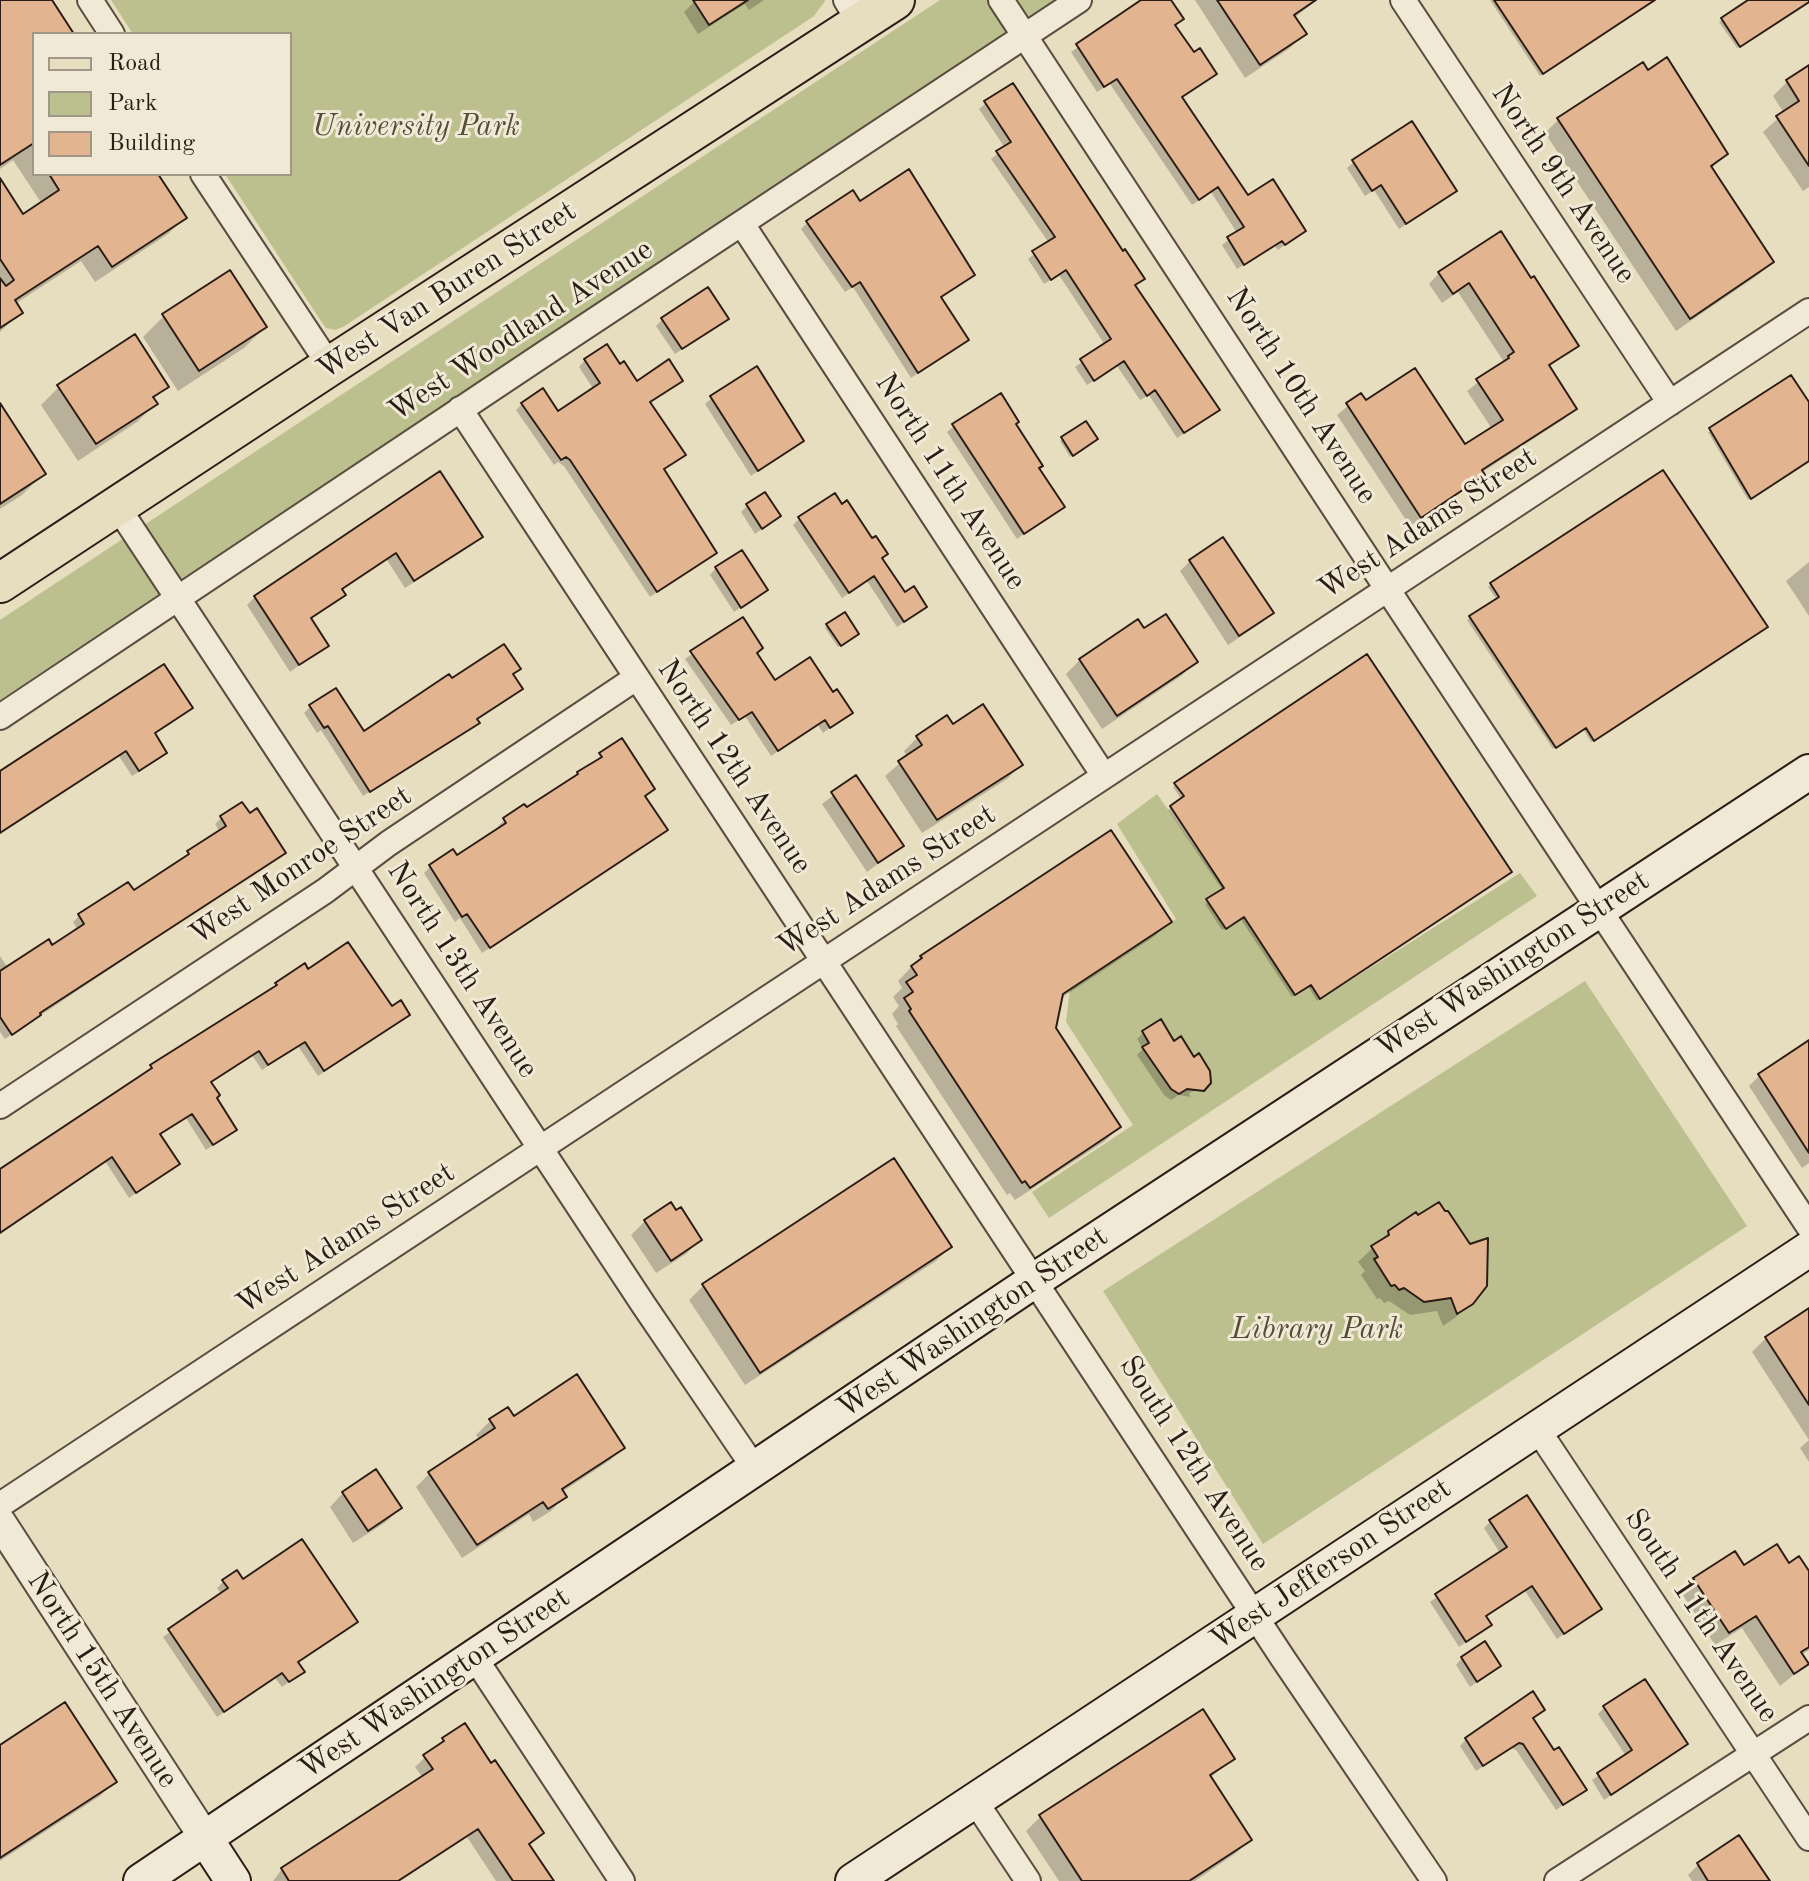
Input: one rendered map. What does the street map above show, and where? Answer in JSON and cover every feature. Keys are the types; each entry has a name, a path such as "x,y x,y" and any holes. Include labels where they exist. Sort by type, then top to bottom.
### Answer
{"main road":[{"name":"West Van Buren Street","path":"0,583 330,366 853,11 895,0"},
{"name":"West Washington Street","path":"141,1881 1035,1280 1809,772"},
{"name":"West Jefferson Street","path":"853,1881 1809,1249"},
{"path":"205,1838 233,1881"}],"street":[{"path":"90,0 111,32"},
{"name":"North 10th Avenue","path":"1001,0 1389,588 1597,910 1809,1227"},
{"name":"West Woodland Avenue","path":"0,717 1079,0"},
{"name":"North 9th Avenue","path":"1403,0 1670,403"},
{"path":"204,176 330,366"},
{"name":"North 11th Avenue","path":"742,224 1104,776"},
{"name":"West Adams Street","path":"0,1505 1809,311"},
{"name":"North 12th Avenue","path":"460,409 1035,1280"},
{"name":"North 13th Avenue","path":"117,506 639,1299 755,1469"},
{"name":"West Monroe Street","path":"0,1106 325,891 389,843 636,678"},
{"name":"South 12th Avenue","path":"1035,1280 1434,1881"},
{"name":"South 11th Avenue","path":"1538,1430 1809,1838"},
{"name":"North 15th Avenue","path":"0,1522 205,1838"},
{"path":"475,1658 622,1881"},
{"path":"1557,1881 1809,1718"},
{"path":"975,1801 1028,1881"}],"green space":[{"name":"University Park","path":"111,0 825,0 814,16 335,330 326,328 226,176 292,176 292,32 132,32"},
{"path":"940,0 1058,0 0,700 0,620"},
{"path":"1157,794 1224,888 1206,900 1225,929 1244,917 1295,995 1311,985 1321,999 1520,873 1537,896 1049,1218 1032,1192 1133,1125 1066,1022 1070,988 1176,919 1117,824"},
{"name":"Library Park","path":"1585,981 1747,1226 1263,1544 1103,1291"}],"building":[{"path":"0,0 52,0 73,32 32,32 32,144 0,165"},
{"path":"693,0 748,0 709,25"},
{"path":"1141,0 1171,0 1184,19 1175,25 1194,52 1200,48 1217,74 1182,97 1248,195 1273,179 1306,231 1285,245 1282,241 1244,265 1227,237 1244,227 1218,187 1199,200 1117,79 1104,87 1076,44"},
{"path":"1217,0 1316,0 1294,15 1307,34 1260,65"},
{"path":"1494,0 1655,0 1543,74"},
{"path":"1748,0 1809,2 1740,47 1721,18"},
{"path":"1667,57 1728,154 1711,166 1774,262 1690,319 1557,118 1643,62 1648,70"},
{"path":"1809,65 1809,166 1776,116 1799,101 1786,80"},
{"path":"1013,83 1123,251 1125,249 1145,279 1135,285 1220,410 1184,433 1155,390 1147,396 1124,361 1094,381 1080,359 1111,339 1066,270 1051,280 1032,251 1055,237 996,151 1011,142 984,101"},
{"path":"1412,121 1457,191 1406,224 1381,185 1372,191 1352,160"},
{"path":"909,169 975,275 941,297 969,340 918,373 860,282 852,287 806,221 853,190 860,201"},
{"path":"50,176 159,176 187,218 112,267 98,246 15,300 23,313 0,328 0,278 6,286 14,280 0,259 0,178 23,214 59,190"},
{"path":"1501,231 1579,346 1549,365 1577,409 1482,470 1485,475 1421,518 1346,403 1361,393 1366,400 1415,368 1465,444 1503,420 1476,379 1514,352 1469,283 1453,294 1438,272"},
{"path":"230,270 267,327 199,371 162,314"},
{"path":"708,287 729,319 682,349 661,318"},
{"path":"135,334 169,387 153,397 158,404 96,444 57,385"},
{"path":"607,344 620,364 624,361 637,381 669,359 683,381 650,402 686,455 664,469 717,553 657,592 570,460 566,457 561,460 521,403 543,388 558,411 600,383 584,359"},
{"path":"757,366 804,441 758,471 710,396"},
{"path":"1791,375 1809,402 1809,461 1751,499 1709,428"},
{"path":"1001,393 1019,422 1016,424 1043,466 1039,468 1065,507 1024,534 952,424"},
{"path":"0,403 46,474 0,504"},
{"path":"1086,421 1098,439 1073,456 1061,437"},
{"path":"1663,470 1768,627 1594,741 1586,728 1556,748 1469,616 1499,597 1490,583"},
{"path":"440,471 483,537 414,581 396,553 342,589 346,595 311,618 329,646 299,665 254,596"},
{"path":"765,492 781,516 762,529 746,504"},
{"path":"835,493 842,504 847,500 872,538 876,536 888,554 882,558 905,592 914,586 927,607 904,622 874,576 849,593 798,517"},
{"path":"1223,537 1274,613 1239,636 1189,560"},
{"path":"742,550 768,590 741,608 715,567"},
{"path":"845,612 859,634 841,646 826,624"},
{"path":"1166,614 1198,662 1117,716 1079,659 1138,619 1144,628"},
{"path":"743,617 763,648 757,653 775,680 810,657 833,692 837,689 853,713 830,728 825,720 778,751 752,712 739,720 690,651"},
{"path":"504,644 521,669 513,674 523,689 477,719 480,723 370,792 328,726 324,728 309,705 336,688 364,731 449,674 452,678"},
{"path":"1367,654 1512,872 1320,999 1311,985 1295,995 1244,917 1226,929 1206,899 1224,888 1170,806 1184,796 1174,783"},
{"path":"164,664 193,708 155,733 167,753 139,771 126,751 0,833 0,771"},
{"path":"983,704 1023,765 937,820 898,761 922,745 916,736 947,715 953,724"},
{"path":"622,738 655,789 645,796 668,830 490,948 467,914 462,917 429,865 453,849 457,855 506,823 503,818 524,804 527,807 578,774 602,757 599,753"},
{"path":"856,775 904,846 878,863 831,792"},
{"path":"242,802 250,813 257,808 286,853 40,1013 12,1035 0,1017 0,971 49,939 52,945 84,924 78,914 128,882 134,890 189,854 187,851 226,826 220,816"},
{"path":"1111,830 1172,922 1063,994 1056,1028 1121,1127 1030,1188 1025,1181 1022,1183 909,1011 911,1009 904,998 913,992 906,982 917,975 911,966 922,958 920,956"},
{"path":"348,942 392,1006 401,1000 410,1015 324,1071 305,1042 268,1065 259,1051 211,1082 237,1130 213,1145 192,1114 160,1134 180,1164 136,1193 112,1157 0,1233 0,1169 152,1068 150,1065 277,985 275,983 305,963 308,969"},
{"path":"1161,1019 1174,1041 1181,1036 1194,1057 1199,1053 1210,1071 1211,1083 1204,1091 1187,1089 1179,1094 1171,1089 1142,1047 1149,1043 1142,1031"},
{"path":"1809,1040 1809,1153 1758,1074"},
{"path":"894,1158 952,1247 760,1373 702,1284"},
{"path":"671,1202 676,1210 681,1207 702,1240 671,1261 644,1220"},
{"path":"1439,1202 1470,1244 1488,1238 1487,1286 1473,1304 1457,1314 1451,1298 1424,1302 1404,1288 1399,1290 1395,1285 1391,1286 1374,1259 1378,1257 1371,1246 1416,1212 1418,1215"},
{"path":"1809,1308 1809,1405 1765,1337"},
{"path":"577,1374 625,1448 562,1489 567,1497 548,1509 543,1502 477,1545 428,1472 495,1428 489,1419 508,1407 514,1416"},
{"path":"376,1469 402,1508 368,1531 342,1492"},
{"path":"1527,1495 1602,1609 1564,1634 1532,1586 1486,1616 1492,1625 1466,1642 1435,1594 1507,1547 1489,1520"},
{"path":"302,1539 358,1622 298,1662 305,1672 289,1682 282,1673 224,1712 168,1629 228,1588 222,1580 237,1570 243,1579"},
{"path":"1777,1544 1789,1563 1799,1556 1809,1571 1809,1647 1801,1652 1809,1664 1794,1674 1756,1616 1729,1633 1693,1578 1735,1551 1744,1565"},
{"path":"1485,1641 1501,1666 1477,1682 1461,1657"},
{"path":"1645,1679 1688,1744 1611,1795 1597,1773 1632,1750 1603,1706"},
{"path":"1533,1691 1545,1710 1533,1718 1554,1750 1559,1747 1587,1790 1563,1805 1523,1744 1519,1743 1483,1766 1465,1738"},
{"path":"65,1702 117,1782 0,1858 0,1745"},
{"path":"1203,1709 1235,1759 1210,1775 1252,1840 1189,1881 1082,1881 1039,1815"},
{"path":"465,1723 491,1763 495,1760 544,1833 529,1844 554,1881 513,1881 478,1829 398,1881 289,1881 281,1868 433,1769 423,1755"},
{"path":"1739,1835 1770,1881 1708,1881 1697,1863"}]}
